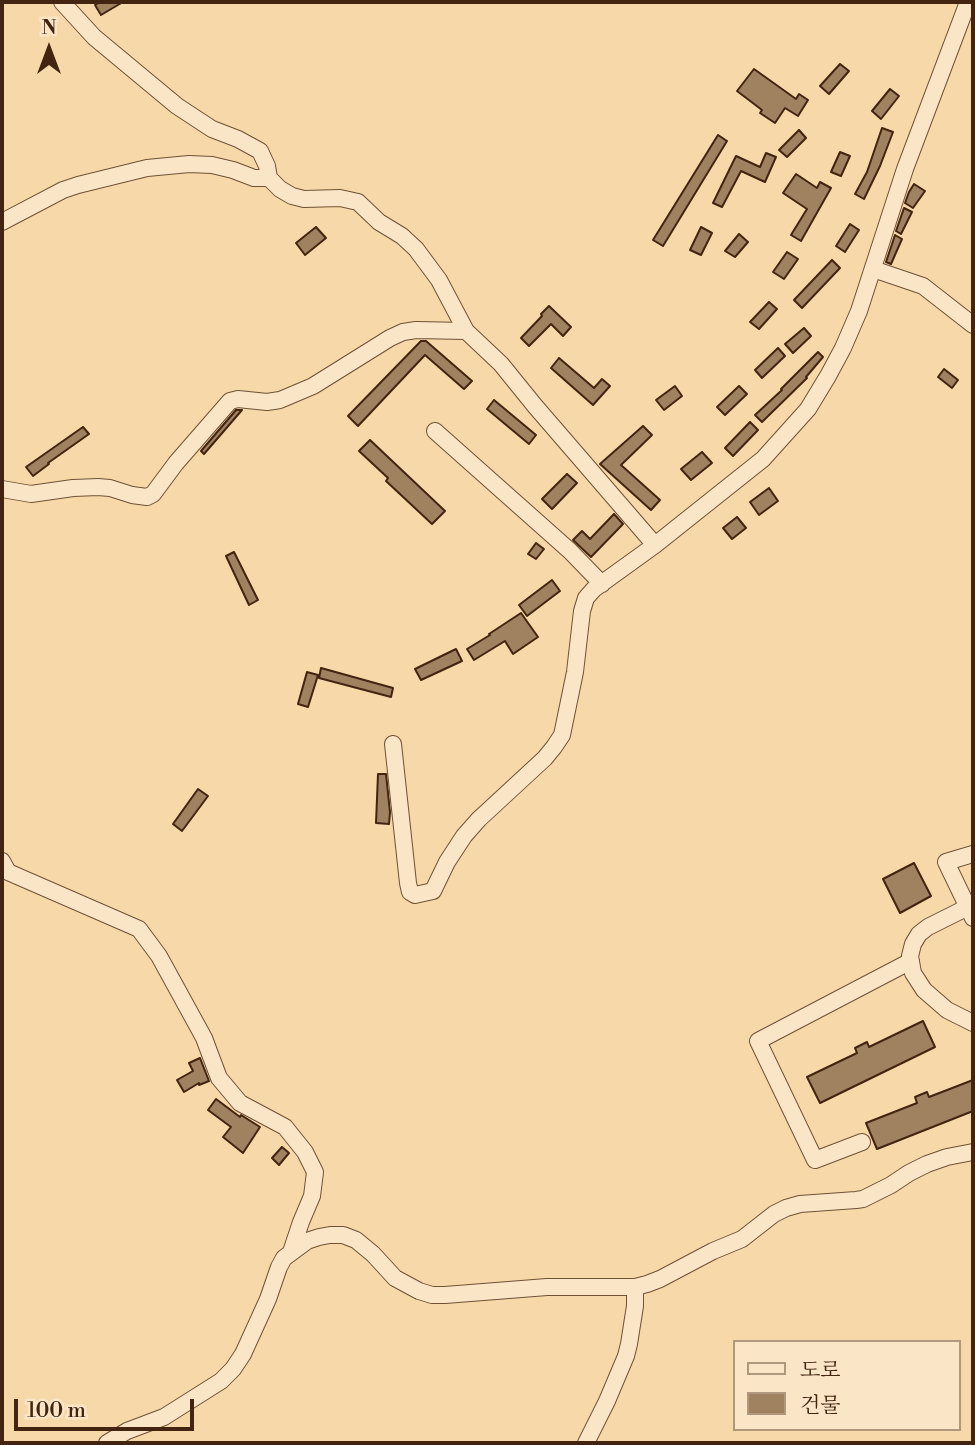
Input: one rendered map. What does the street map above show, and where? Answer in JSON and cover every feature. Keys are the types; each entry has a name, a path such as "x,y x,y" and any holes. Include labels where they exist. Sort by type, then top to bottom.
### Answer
{"street":[{"path":"61,2 94,37 177,106 212,129 260,151 265,158 269,178 280,189 304,200 340,198 358,202 379,222 402,236 416,249 439,280 466,331 500,363 655,545"},
{"path":"393,744 410,892 415,895 425,894 433,891 447,862 478,819 545,758 562,735 586,598 763,458 808,410 843,348 859,311 905,169 968,2"},
{"path":"2,222 63,190 147,168 212,165 254,178 269,178"},
{"path":"873,269 923,286 973,325"},
{"path":"2,489 31,494 98,487 147,497 153,494 230,401 280,400 313,386 403,332 466,331"},
{"path":"435,431 570,551 602,584"},
{"path":"973,854 946,862 971,912 928,927 912,944 910,956 913,973 924,990 947,1010 973,1023"},
{"path":"2,861 8,872 139,929 159,956 204,1038 219,1079 240,1103 285,1127 305,1152 315,1172 312,1196 291,1252"},
{"path":"862,1142 815,1160 758,1041 911,961"},
{"path":"107,1443 127,1431 164,1417 221,1381 233,1369 257,1324 284,1258 307,1241 330,1234 356,1240 395,1278 419,1292 432,1295 547,1287 635,1287 660,1279 713,1251 743,1239 774,1214 786,1208 800,1204 863,1199 927,1164 973,1152"},
{"path":"586,1443 626,1356 635,1307 635,1287"}],"building":[{"path":"100,2 123,2 101,15 95,5"},
{"path":"840,64 849,71 829,94 820,86"},
{"path":"754,69 796,99 799,94 808,100 798,116 785,108 775,123 737,91"},
{"path":"890,89 899,96 881,119 872,111"},
{"path":"882,128 893,132 864,199 855,194 867,172"},
{"path":"799,130 806,138 787,157 779,150"},
{"path":"718,135 727,141 663,246 653,240"},
{"path":"840,152 850,156 841,176 831,172"},
{"path":"766,153 776,157 765,182 741,171 722,207 713,203 736,156 760,167"},
{"path":"796,174 817,188 820,182 831,188 801,241 791,235 807,209 783,193"},
{"path":"914,184 925,191 913,208 905,203"},
{"path":"904,208 912,212 901,234 896,231"},
{"path":"850,224 859,230 845,252 836,246"},
{"path":"316,227 326,238 305,255 296,243"},
{"path":"701,227 712,233 701,255 690,250"},
{"path":"739,234 748,242 735,257 725,251"},
{"path":"895,235 902,239 891,264 886,262"},
{"path":"787,252 798,259 784,279 773,272"},
{"path":"832,260 840,268 802,308 794,300"},
{"path":"769,302 777,309 759,329 750,322"},
{"path":"549,306 571,327 563,336 551,324 529,346 521,338"},
{"path":"804,328 811,336 793,353 785,344"},
{"path":"421,341 426,341 472,381 464,389 425,355 358,426 348,416"},
{"path":"778,348 785,356 762,378 755,370"},
{"path":"818,352 823,357 807,378 762,422 755,415"},
{"path":"559,358 594,388 602,379 610,386 593,405 551,368"},
{"path":"944,369 958,380 952,388 938,377"},
{"path":"675,386 682,396 664,410 656,400"},
{"path":"739,386 747,394 725,415 717,407"},
{"path":"494,400 536,435 529,444 487,409"},
{"path":"236,410 242,410 204,454 201,451"},
{"path":"750,422 758,430 733,456 725,448"},
{"path":"643,426 652,435 621,465 660,500 651,510 600,464"},
{"path":"83,427 89,434 33,476 26,467"},
{"path":"370,440 445,511 432,524 386,481 388,478 359,451"},
{"path":"702,452 712,463 691,480 681,469"},
{"path":"567,474 577,483 552,509 542,499"},
{"path":"769,488 778,501 759,515 750,502"},
{"path":"614,514 623,524 591,557 573,540 582,531 590,539"},
{"path":"737,517 746,528 732,539 723,528"},
{"path":"536,543 544,549 536,559 528,554"},
{"path":"234,552 258,600 249,605 226,556"},
{"path":"552,580 560,591 527,616 519,605"},
{"path":"521,613 538,637 513,654 505,641 474,660 467,649"},
{"path":"456,649 462,661 421,680 415,669"},
{"path":"321,668 393,688 391,697 319,678"},
{"path":"307,672 318,675 308,707 298,704"},
{"path":"378,774 386,774 389,824 376,823"},
{"path":"198,789 208,796 182,831 173,824"},
{"path":"914,863 931,896 900,913 883,879"},
{"path":"923,1021 935,1047 820,1103 807,1077 857,1053 855,1048 867,1042 869,1047"},
{"path":"200,1058 209,1081 199,1083 184,1092 177,1080 193,1071 189,1063"},
{"path":"973,1080 973,1111 877,1149 866,1123 917,1103 915,1097 927,1092 929,1097"},
{"path":"216,1099 240,1117 241,1115 260,1127 243,1153 223,1137 231,1127 208,1110"},
{"path":"282,1147 289,1153 279,1165 272,1158"}]}
